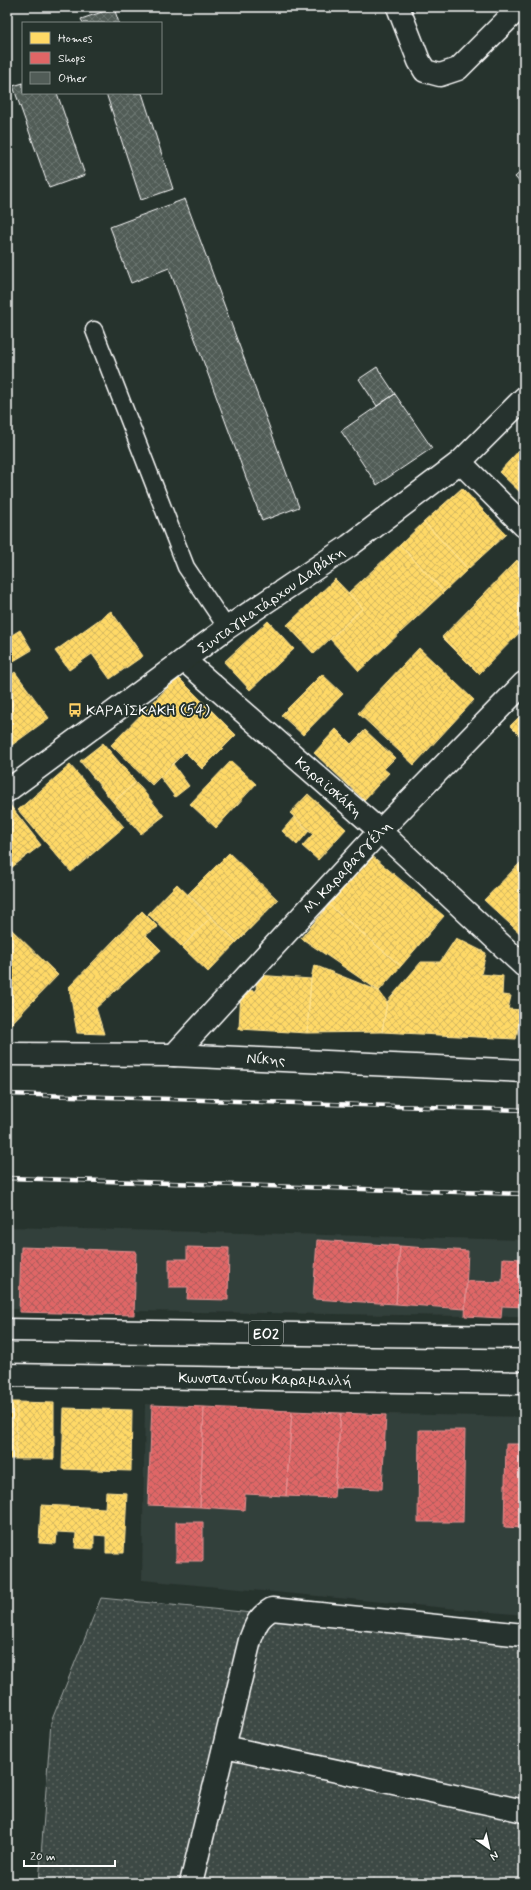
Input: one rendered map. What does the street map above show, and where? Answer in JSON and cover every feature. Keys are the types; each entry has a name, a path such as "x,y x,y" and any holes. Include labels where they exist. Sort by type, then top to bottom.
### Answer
{"street":[{"path":"398,7 418,60 425,71 440,76 458,69 520,7"},
{"name":"Συνταγματάρχου Δαβάκη","path":"7,791 227,628 349,546 460,462 524,398"},
{"path":"460,462 524,526"},
{"name":"Καραϊσκάκη","path":"184,660 380,831 524,966"},
{"name":"Μ. Καραβαγγέλη","path":"174,1055 380,831 524,682"},
{"name":"Νίκης","path":"7,1054 174,1055 524,1071"},
{"name":"ΕΟ2","path":"7,1330 524,1337"},
{"name":"Κωνσταντίνου Καραμανλή","path":"7,1375 524,1383"},
{"path":"191,1883 250,1640 258,1619 272,1609 524,1634"},
{"path":"225,1747 524,1811"}],"lane":[{"path":"94,330 186,568 227,628"}],"shaded area":[{"path":"7,1227 524,1240 524,1317 7,1309"},
{"path":"145,1404 341,1413 524,1417 524,1615 142,1580"},
{"path":"101,1598 524,1640 524,1883 39,1883 51,1722"}],"building: Homes":[{"path":"524,445 524,496 499,472"},
{"path":"462,488 506,534 468,569 424,522"},
{"path":"424,522 468,569 444,592 400,545"},
{"path":"400,545 444,592 359,671 330,639 363,608 348,593"},
{"path":"517,560 524,567 524,628 479,674 442,637"},
{"path":"335,579 363,608 314,654 287,625"},
{"path":"111,611 143,656 110,679 92,654 69,670 55,651"},
{"path":"268,621 294,649 250,690 224,662"},
{"path":"20,630 32,650 7,665 7,638"},
{"path":"419,648 474,700 414,765 358,713"},
{"path":"15,672 49,718 8,748 7,678"},
{"path":"322,674 343,694 303,735 281,715"},
{"path":"178,677 236,735 202,769 185,752 152,785 111,745"},
{"path":"524,712 524,740 510,726"},
{"path":"336,729 351,744 365,730 395,758 384,769 389,773 364,800 314,753"},
{"path":"103,743 136,782 113,802 80,761"},
{"path":"231,761 256,784 216,828 190,804"},
{"path":"173,764 189,786 175,797 160,777"},
{"path":"70,765 124,827 71,872 18,810"},
{"path":"136,782 164,816 141,834 113,802"},
{"path":"308,794 346,829 318,860 302,846 313,834 290,813"},
{"path":"10,805 41,845 7,871 7,808"},
{"path":"294,817 309,831 297,845 282,831"},
{"path":"229,853 278,900 237,942 188,894"},
{"path":"371,855 444,916 401,966 329,905"},
{"path":"524,859 524,937 484,900"},
{"path":"177,884 211,917 182,947 148,914"},
{"path":"329,905 401,966 379,991 301,938"},
{"path":"142,911 158,927 146,935 161,950 96,1008 104,1034 77,1033 69,987"},
{"path":"211,917 237,942 208,972 182,947"},
{"path":"7,925 58,975 9,1026 7,1024"},
{"path":"456,938 486,953 481,974 503,976 502,995 511,996 508,1009 522,1010 516,1039 382,1032 387,1002 421,962 440,962"},
{"path":"314,965 379,991 387,1002 382,1032 307,1033 311,979"},
{"path":"257,975 311,979 307,1033 239,1029 241,990 256,991"},
{"path":"7,1402 17,1402 16,1459 7,1459"},
{"path":"17,1402 54,1403 54,1459 16,1459"},
{"path":"64,1408 132,1410 131,1471 62,1469"},
{"path":"106,1492 127,1493 124,1553 106,1553 106,1536 94,1535 94,1549 75,1548 76,1533 57,1532 56,1544 39,1543 41,1505 105,1508"},
{"path":"7,1675 12,1721 7,1722"}],"building: Shops":[{"path":"317,1240 400,1246 396,1304 313,1299"},
{"path":"400,1246 468,1251 465,1309 396,1304"},
{"path":"21,1247 136,1251 134,1315 19,1312"},
{"path":"187,1247 229,1248 228,1300 187,1299 188,1287 169,1287 169,1259 187,1259"},
{"path":"503,1258 524,1259 524,1307 502,1306 501,1318 465,1316 467,1281 502,1282"},
{"path":"152,1405 204,1407 200,1507 148,1505"},
{"path":"204,1407 292,1411 286,1496 245,1494 244,1510 200,1507"},
{"path":"292,1411 341,1413 334,1498 286,1496"},
{"path":"341,1413 386,1415 382,1489 335,1487"},
{"path":"419,1430 465,1430 463,1522 418,1522"},
{"path":"506,1444 524,1444 524,1528 504,1527"},
{"path":"176,1522 203,1522 203,1561 176,1561"}],"building: Other":[{"path":"114,8 119,22 82,22 81,19"},
{"path":"22,83 22,94 57,94 85,175 49,188 13,86"},
{"path":"106,94 142,94 173,189 141,200"},
{"path":"524,169 524,187 515,177"},
{"path":"185,199 299,507 262,521 169,268 131,283 110,227"},
{"path":"377,367 395,394 377,406 359,379"},
{"path":"395,394 432,448 377,485 341,431"}],"railway":[{"path":"7,1094 524,1110"},
{"path":"7,1178 524,1194"}],"place":[{"name":"ΚΑΡΑΪΣΚΑΚΗ (54)","path":"75,710"}]}
